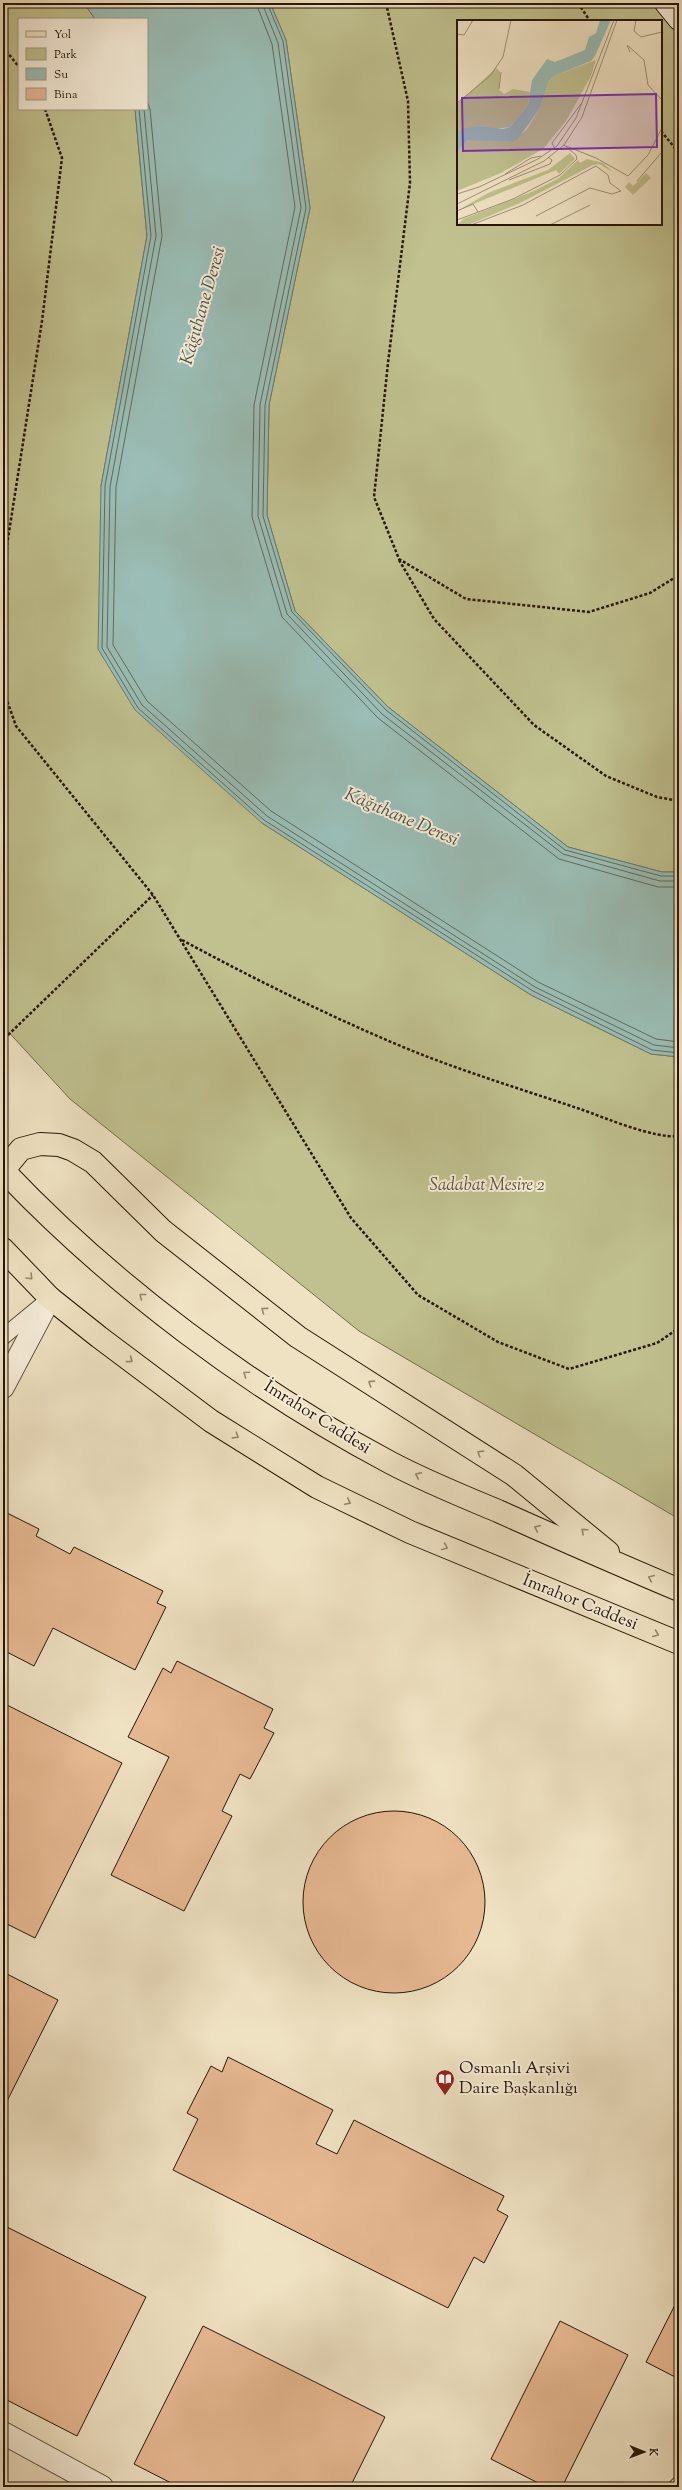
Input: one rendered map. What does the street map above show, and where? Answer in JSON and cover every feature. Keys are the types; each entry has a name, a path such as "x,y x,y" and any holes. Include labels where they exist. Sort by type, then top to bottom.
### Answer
{"main road":[{"path":"3,1170 21,1150 40,1144 59,1145 73,1150 93,1162 163,1231 298,1337 514,1475 577,1525 624,1567"},
{"name":"İmrahor Caddesi","path":"3,1170 42,1211 88,1253 180,1327 268,1388 333,1430 393,1464 679,1590"},
{"name":"İmrahor Caddesi","path":"3,1249 50,1298 211,1421 317,1487 446,1547 679,1643"}],"street":[{"path":"666,3 679,19"},
{"path":"3,1387 50,1298"},
{"path":"3,2433 102,2487"}],"lane":[{"path":"3,1337 50,1298"},
{"path":"676,2487 679,2484"}],"path":[{"path":"386,3 408,101 410,183 388,363 374,497 399,560 434,619 534,725 606,776 657,796 679,801"},
{"path":"578,3 589,20"},
{"path":"3,47 18,66"},
{"path":"45,110 62,158 42,321 7,545 4,692 16,726 153,895 351,1218 418,1295 498,1342 569,1368 657,1343 679,1328"},
{"path":"662,132 679,153"},
{"path":"399,560 466,599 589,612 650,593 679,575"},
{"path":"3,1049 8,1036 153,895"},
{"path":"181,940 279,992 404,1047 490,1079 616,1121 667,1137 679,1136"}],"green space":[{"name":"Sadabat Mesire 2","path":"3,3 84,3 94,18 18,18 18,110 135,110 147,236 101,486 262,823 531,995 651,1054 679,1057 679,1519 359,1331 70,1099 3,1026"},
{"path":"270,3 655,3 679,32 679,872 662,872 568,847 388,707 295,611 267,515 269,405 310,208 286,40"}],"water":[{"name":"Kâğıthane Deresi","path":"84,3 270,3 286,40 310,208 269,405 267,515 295,611 388,707 568,847 662,872 679,872 679,1057 651,1054 531,995 262,823 135,710 98,649 101,486 147,236 135,110 148,110 148,18 94,18"}],"building":[{"path":"3,1511 39,1529 36,1536 70,1554 74,1547 163,1591 157,1603 166,1607 135,1670 53,1628 34,1666 3,1650"},
{"path":"177,1661 273,1709 264,1728 274,1733 250,1779 240,1774 222,1811 232,1816 184,1911 111,1875 169,1757 128,1737 163,1668 171,1673"},
{"path":"3,1703 122,1763 35,1938 3,1922"},
{"path":"403,1811 412,1812 437,1821 459,1837 475,1859 484,1884 484,1920 475,1945 459,1967 437,1983 421,1989 403,1993 385,1993 376,1992 351,1983 336,1973 323,1960 313,1945 304,1920 303,1893 304,1884 313,1859 323,1844 336,1831 351,1821 376,1812"},
{"path":"3,1972 58,2000 3,2109"},
{"path":"228,2057 333,2110 316,2144 337,2154 354,2120 504,2196 497,2210 508,2216 484,2263 474,2257 448,2308 173,2170 198,2119 187,2113 211,2066 222,2072"},
{"path":"3,2225 146,2297 77,2436 3,2398"},
{"path":"679,2297 679,2379 646,2362"},
{"path":"560,2321 628,2355 562,2487 546,2487 491,2459"},
{"path":"203,2326 385,2417 350,2487 179,2487 134,2464"}],"place":[{"name":"Osmanlı Arşivi Daire Başkanlığı","path":"445,2096"}]}
